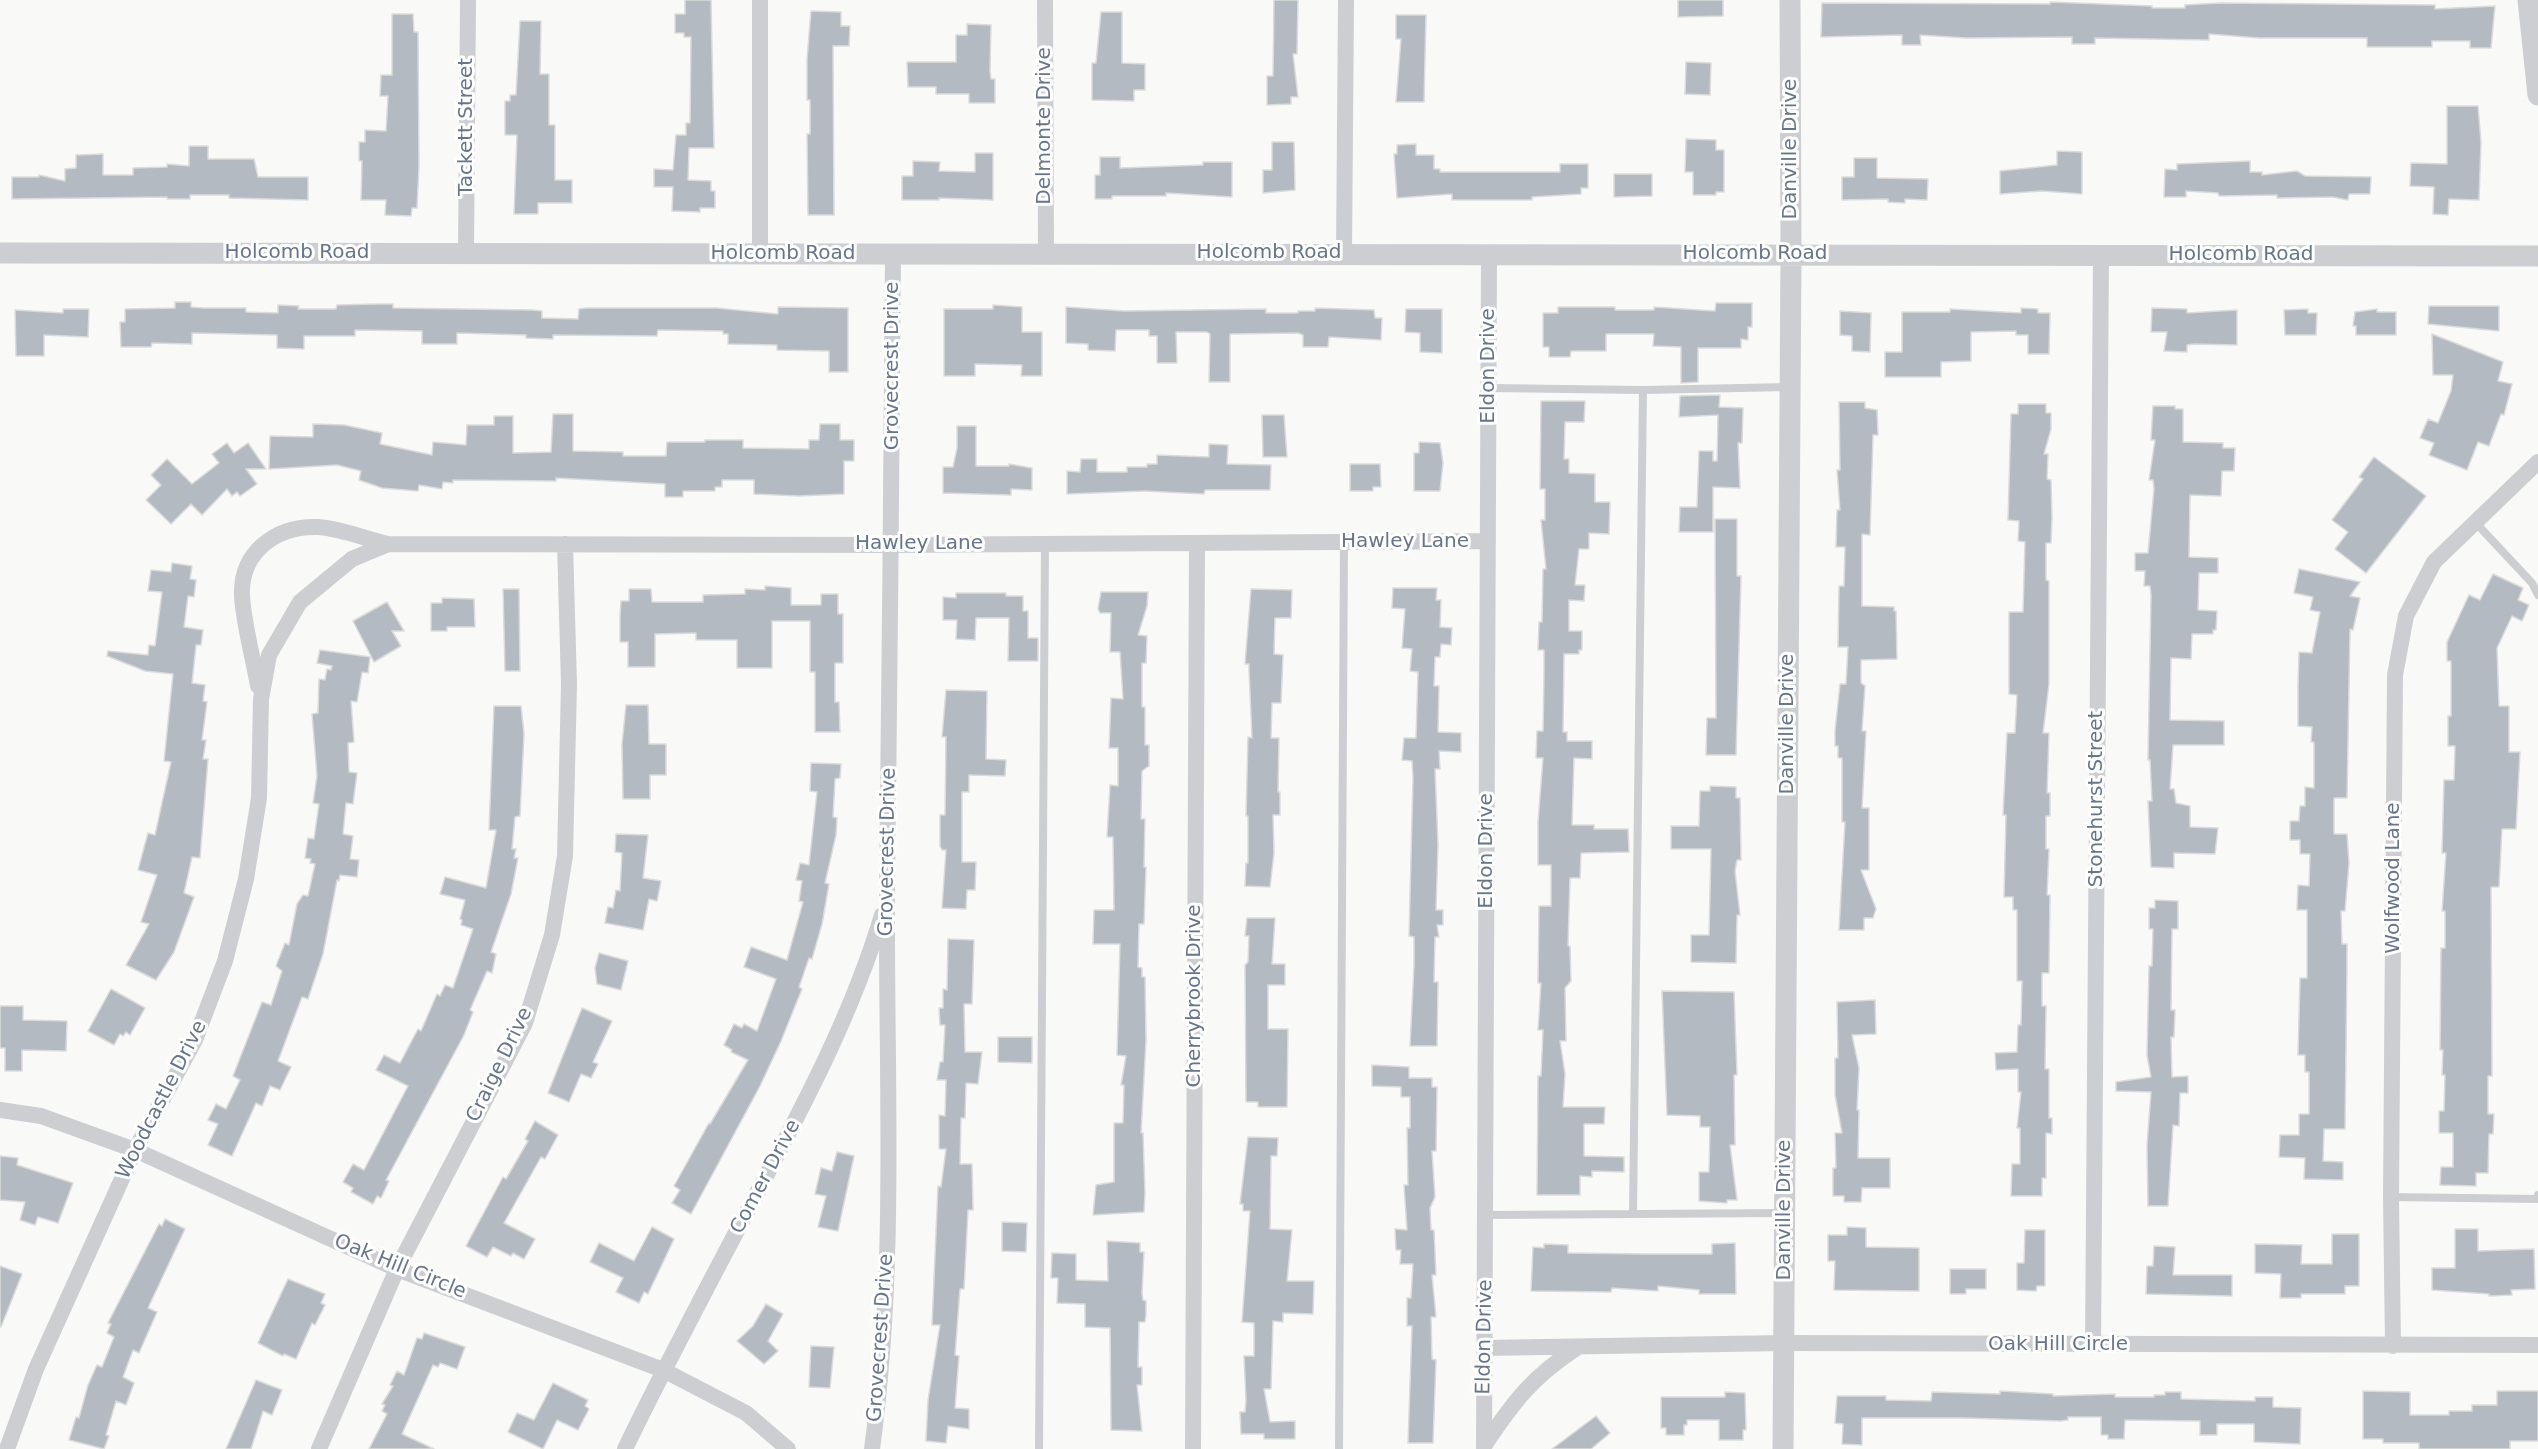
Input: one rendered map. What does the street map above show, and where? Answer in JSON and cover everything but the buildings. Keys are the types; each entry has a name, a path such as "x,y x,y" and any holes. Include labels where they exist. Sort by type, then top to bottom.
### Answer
{"street":[{"name":"Tackett Street","path":"466,253 468,0"},
{"path":"760,0 760,254"},
{"name":"Delmonte Drive","path":"1045,0 1046,253"},
{"path":"1344,253 1346,0"},
{"name":"Danville Drive","path":"1783,1449 1791,254 1790,0"},
{"path":"2528,0 2534,23 2538,95"},
{"name":"Holcomb Road","path":"0,253 2538,256"},
{"name":"Grovecrest Drive","path":"872,1449 885,1305 889,1205 887,897 893,254"},
{"name":"Eldon Drive","path":"1484,1447 1490,254"},
{"name":"Stonehurst Street","path":"2093,1345 2101,254"},
{"name":"Wolfwood Lane","path":"2393,1346 2391,1197 2395,675 2406,616 2434,562 2538,462"},
{"name":"Woodcastle Drive","path":"261,699 242,594 247,569 258,548 276,534 318,527 388,544"},
{"name":"Hawley Lane","path":"352,559 388,544 892,545 1488,541"},
{"name":"Cherrybrook Drive","path":"1193,1449 1197,543"},
{"name":"Craige Drive","path":"319,1449 397,1269 525,1023 552,935 566,856 569,684 566,544"},
{"name":"Woodcastle Drive","path":"8,1449 36,1369 135,1150 195,1040 225,961 246,879 259,798 261,699 269,655 300,602 352,559"},
{"name":"Comer Drive","path":"625,1449 663,1370 805,1102 867,966 887,897"},
{"name":"Oak Hill Circle","path":"0,1110 40,1116 135,1150 397,1269 663,1370 746,1413 788,1449"},
{"name":"Oak Hill Circle","path":"1485,1348 1784,1343 2538,1345"},
{"path":"1484,1447 1514,1399 1545,1369 1578,1346"}],"lane":[{"path":"1490,388 1643,390 1790,387"},
{"path":"1633,1213 1643,390"},
{"path":"2475,522 2532,583 2538,594"},
{"path":"1339,1449 1344,542"},
{"path":"1039,1449 1045,544"},
{"path":"2391,1197 2538,1198 2538,1195"},
{"path":"1486,1215 1785,1213"}]}
